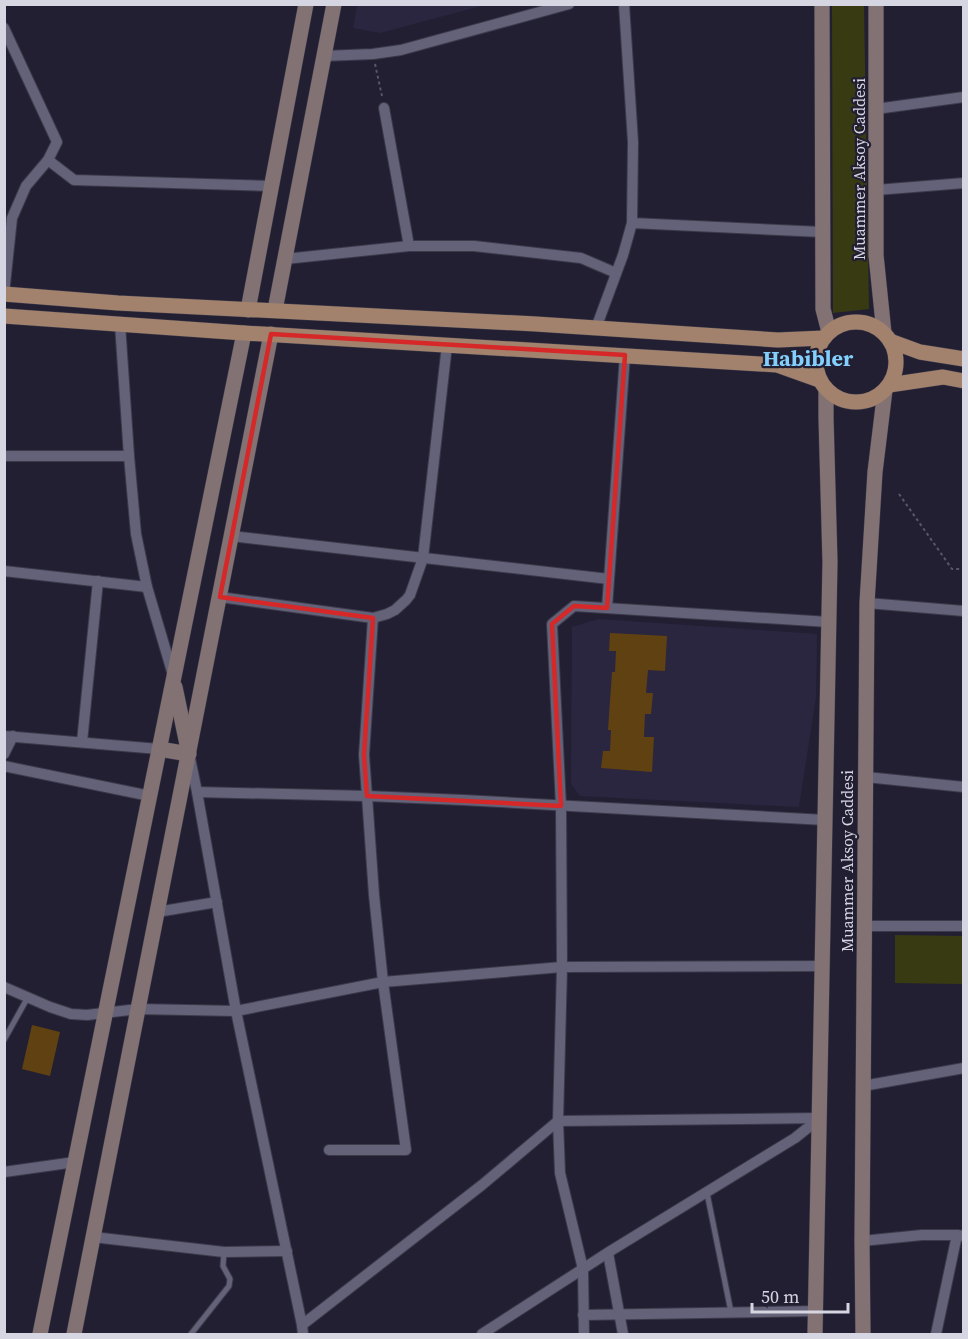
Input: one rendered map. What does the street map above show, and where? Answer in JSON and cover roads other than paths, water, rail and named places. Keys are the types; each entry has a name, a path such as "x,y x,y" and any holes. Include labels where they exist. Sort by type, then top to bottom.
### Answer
{"main road":[{"path":"4,294 118,303 778,340 826,335"},
{"path":"4,316 777,365 823,385 836,397 859,402 870,400 881,394 894,375 895,351 887,337"},
{"path":"823,385 816,369 818,347 826,335 839,325 848,322 867,323 887,337 920,352 963,359"},
{"path":"887,387 943,377 963,381"}],"street":[{"path":"248,310 306,4"},
{"path":"275,310 334,4"},
{"path":"324,56 373,54 401,50 569,4"},
{"path":"596,328 632,223 633,142 624,4"},
{"path":"822,4 822,232 823,309 826,335"},
{"name":"Muammer Aksoy Caddesi","path":"876,4 876,255 887,337"},
{"path":"4,28 57,144 48,160 26,186 12,218 4,294"},
{"path":"876,109 963,97"},
{"path":"384,108 409,246"},
{"path":"48,160 74,180 272,186"},
{"path":"876,189 963,183"},
{"path":"632,223 822,232"},
{"path":"285,260 409,246 474,246 581,258 616,273"},
{"path":"120,324 136,534 147,587 174,679 197,792 236,1011 303,1330 558,1121 820,1118"},
{"path":"40,1335 244,333"},
{"path":"74,1335 271,334"},
{"path":"220,597 373,618 395,610 406,600 410,595 423,558 447,345"},
{"path":"607,608 625,355"},
{"name":"Muammer Aksoy Caddesi","path":"815,1335 830,562 823,385"},
{"name":"Muammer Aksoy Caddesi","path":"863,1335 867,603 875,472 887,387"},
{"path":"4,456 129,456"},
{"path":"231,536 609,579"},
{"path":"4,571 147,587"},
{"path":"82,742 98,581"},
{"path":"867,603 963,611"},
{"path":"584,1335 583,1269 560,1173 558,1121 562,967 561,806 552,624 574,606 829,622"},
{"path":"329,1150 406,1150 383,982 364,755 373,618"},
{"path":"4,754 9,736 159,748 189,754"},
{"path":"4,766 150,796"},
{"path":"866,777 963,787"},
{"path":"197,792 367,796 825,820"},
{"path":"157,912 217,902"},
{"path":"865,926 963,926"},
{"path":"4,987 71,1014 87,1015 138,1009 236,1011 383,982 562,967 823,966"},
{"path":"863,1086 963,1068"},
{"path":"482,1335 608,1253 795,1138 820,1118"},
{"path":"4,1173 75,1162"},
{"path":"862,1240 922,1235 960,1235 936,1335"},
{"path":"93,1237 224,1252 287,1251"},
{"path":"608,1253 623,1335"},
{"path":"583,1315 816,1311"}],"lane":[{"path":"4,1040 28,998"},
{"path":"707,1192 731,1312"},
{"path":"191,1335 229,1286 230,1279 223,1266 224,1252"}],"district":[{"name":"Habibler","path":"808,358"}]}
